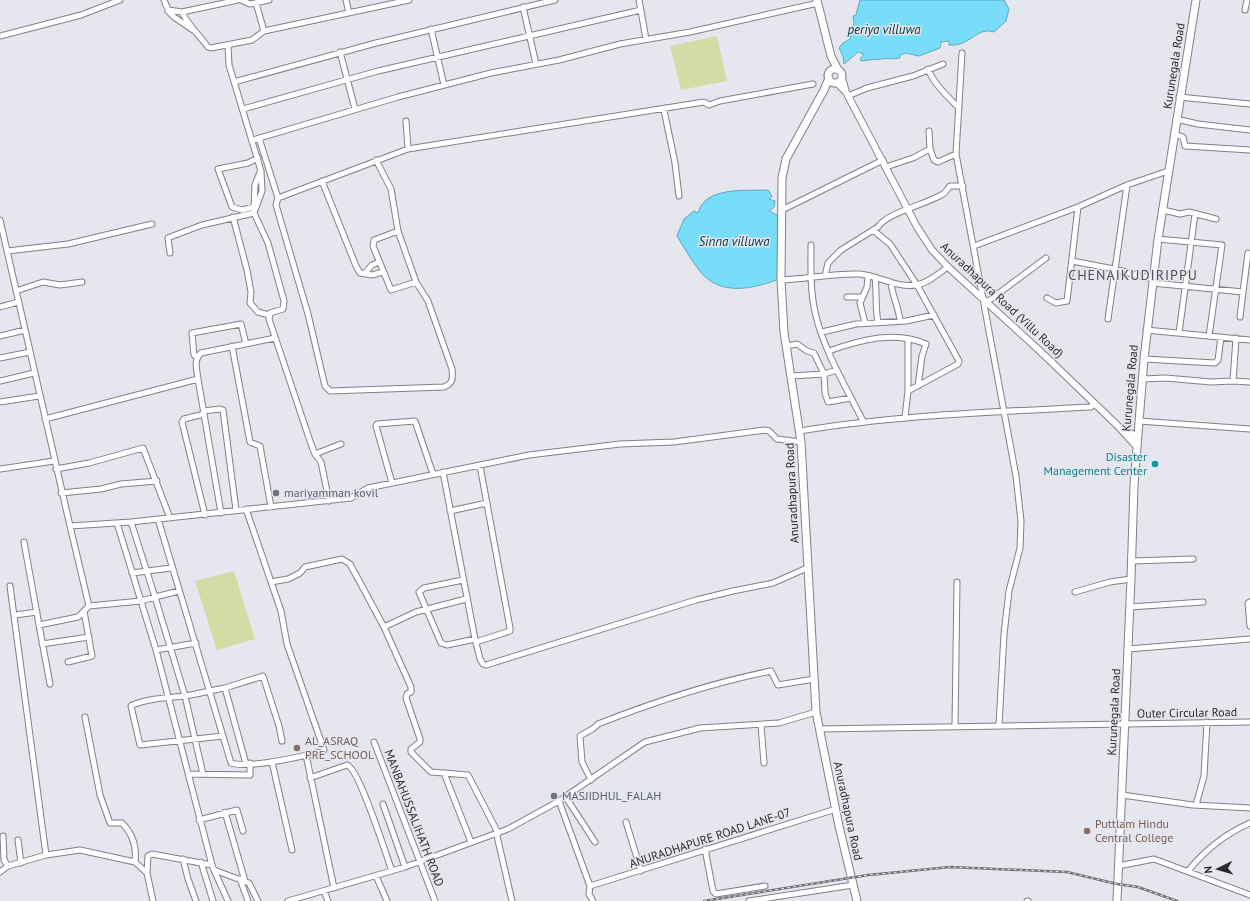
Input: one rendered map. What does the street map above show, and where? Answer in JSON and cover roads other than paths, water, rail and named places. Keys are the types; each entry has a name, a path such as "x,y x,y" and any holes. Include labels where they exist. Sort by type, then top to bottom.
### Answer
{"highway":[{"name":"Kurunegala Road","path":"1117,901 1137,437 1146,330 1162,210 1196,0"},
{"path":"817,2 831,56 838,70 842,74 838,81 829,75 838,70"},
{"name":"Anuradhapura Road","path":"831,56 829,75 824,90 786,159 782,178 781,280 786,346 801,442 812,613 816,712 857,901"},
{"name":"Anuradhapura Road","path":"824,90 838,81"}],"main road":[{"name":"Anuradhapura Road (Villu Road)","path":"838,81 847,94 927,244 948,267 1117,425 1137,447"},
{"name":"Anuradhapura Road (Villu Road)","path":"1117,425 1137,437"}],"street":[{"path":"0,36 81,14 120,0"},
{"path":"164,0 168,10 174,17 197,33"},
{"path":"168,10 182,12 238,0"},
{"path":"241,0 250,4 269,0"},
{"path":"346,0 349,13"},
{"path":"182,12 185,18 209,48 252,40 264,31 409,0"},
{"path":"234,82 340,52 555,0"},
{"path":"639,0 646,39"},
{"path":"1246,10 1247,0"},
{"path":"253,140 355,109 491,73 646,39 690,32 817,2"},
{"path":"256,3 264,31"},
{"path":"524,7 536,64"},
{"path":"243,109 347,79 437,56 641,10"},
{"path":"431,29 444,85"},
{"path":"228,45 229,65 253,140 261,171 262,191 254,210 268,243 284,301 283,309 270,313 269,315 258,312 250,303 251,292 247,270 233,217"},
{"path":"340,52 355,109"},
{"path":"962,54 956,154 985,300 1016,476 1021,521 1020,548 1009,591 1004,634 999,726"},
{"path":"847,94 913,76 943,64"},
{"path":"928,69 933,81 959,108"},
{"path":"278,198 408,149 664,110 704,102 709,105 720,100 813,84"},
{"path":"1180,97 1250,104"},
{"path":"664,110 675,163 678,196"},
{"path":"1176,119 1198,124 1250,130"},
{"path":"406,121 408,149"},
{"path":"929,132 930,149 934,160 938,162 956,154"},
{"path":"1174,134 1183,137 1185,146 1250,150"},
{"path":"258,138 278,198 276,205 308,314 325,386 330,391 444,387 451,384 453,380 452,369 428,301 416,282 398,231 393,196 376,160"},
{"path":"886,166 913,158 930,149"},
{"path":"254,210 242,210 232,207 218,169 248,163 258,158"},
{"path":"782,210 883,160"},
{"path":"974,246 1078,207 1127,185 1168,171"},
{"path":"322,181 360,273 372,275 383,272"},
{"path":"1108,319 1127,185"},
{"path":"825,276 828,263 845,247 873,230 880,223 907,209 943,195 950,186 963,186"},
{"path":"1047,298 1056,303 1067,301 1078,207"},
{"path":"170,253 168,238 170,236 254,210"},
{"path":"1162,210 1180,214 1189,212 1216,219"},
{"path":"1179,334 1195,214"},
{"path":"0,220 1,232 7,251 61,493 89,606"},
{"path":"7,251 68,244 152,224"},
{"path":"873,230 890,244 917,285 959,361 958,364 908,391"},
{"path":"398,231 374,240 373,246 391,290 416,282"},
{"path":"1158,239 1222,245 1209,336"},
{"path":"811,244 810,278 815,313 837,370 863,421"},
{"path":"1240,317 1248,253"},
{"path":"985,300 1046,258"},
{"path":"1072,261 1114,269 1153,281 1243,292"},
{"path":"365,273 372,265 379,262"},
{"path":"781,280 840,274 875,277 891,282 917,285 948,267"},
{"path":"865,323 860,303 861,297 867,287 868,276"},
{"path":"875,277 877,299 875,310 878,322"},
{"path":"16,291 42,282 60,285 82,282"},
{"path":"891,282 892,295 899,313 900,321"},
{"path":"847,297 861,297"},
{"path":"0,307 18,302"},
{"path":"269,315 275,338 315,454 321,462 329,501"},
{"path":"822,332 865,323 900,321 934,315"},
{"path":"221,513 198,379 197,357 194,355 192,333 242,324 246,344"},
{"path":"0,336 25,330"},
{"path":"1146,330 1250,340"},
{"path":"830,351 852,343 871,339 903,336 908,340 918,340 926,344 922,356 918,386"},
{"path":"1144,359 1215,363 1218,360 1221,337"},
{"path":"197,357 201,353 275,338"},
{"path":"1233,381 1236,338"},
{"path":"905,417 908,391 908,340"},
{"path":"786,346 797,344 807,351 814,353 824,374 825,393 828,402 851,398"},
{"path":"232,346 250,442 260,446 271,507"},
{"path":"0,358 30,352"},
{"path":"791,376 824,374 837,370"},
{"path":"0,381 34,373"},
{"path":"1142,380 1166,378 1211,382 1250,382"},
{"path":"45,419 198,379"},
{"path":"0,402 39,396"},
{"path":"800,431 863,421 905,417 1091,407 1094,404"},
{"path":"205,515 182,422 184,419 220,409 223,410 236,510"},
{"path":"392,483 381,448 376,426 377,424 415,421 433,474"},
{"path":"1139,421 1250,429"},
{"path":"70,526 205,515 236,510 351,498 363,489 433,474 480,466 529,455 620,444 674,442 765,430 769,431 778,439 801,442"},
{"path":"315,454 341,444"},
{"path":"56,469 143,448 170,518"},
{"path":"0,469 54,461"},
{"path":"463,580 421,589 419,592 441,643 443,645 476,640 510,631 480,466"},
{"path":"443,472 466,599 480,658 483,664 486,665 696,600 773,583 808,568"},
{"path":"61,493 101,489 121,484 157,481"},
{"path":"450,511 487,503"},
{"path":"158,519 171,568 196,643 231,763 272,762 324,750 287,644 281,612 246,509"},
{"path":"131,522 185,696 204,774"},
{"path":"117,523 169,696 199,820 212,865 228,901"},
{"path":"24,542 50,684"},
{"path":"1132,561 1193,559"},
{"path":"271,582 288,579 300,573 305,567 328,561 345,560 350,564 384,627 411,687 411,692 407,694 406,698 420,739 420,742 411,749 411,752 431,772 468,775 498,833 496,836 512,901"},
{"path":"132,573 171,568"},
{"path":"1075,592 1110,582 1131,579"},
{"path":"955,726 958,582"},
{"path":"10,586 46,855"},
{"path":"39,624 78,617 89,606 141,601 179,591"},
{"path":"384,627 426,608 466,599"},
{"path":"1130,607 1203,602"},
{"path":"1250,602 1248,603 1250,626"},
{"path":"68,662 92,658 84,611"},
{"path":"15,615 37,612"},
{"path":"42,644 89,637"},
{"path":"1128,649 1250,638"},
{"path":"156,650 196,643"},
{"path":"591,780 582,762 580,736 598,724 694,690 750,675 771,671 778,684 814,679"},
{"path":"223,736 161,744 139,744 131,709 132,704 169,696 185,696 225,688 263,676 280,726 282,741"},
{"path":"188,774 250,775 248,763 225,688"},
{"path":"288,901 392,871 419,860 498,833 526,821 591,780 645,742 700,728 779,723 816,712"},
{"path":"85,717 100,795 110,823 122,823 129,830 134,843 135,862"},
{"path":"1196,805 1204,776 1207,722"},
{"name":"Outer Circular Road","path":"819,729 1250,722"},
{"path":"761,725 764,763"},
{"name":"MANBAHUSSALIHATH ROAD","path":"374,742 435,901"},
{"path":"306,755 334,888"},
{"path":"272,762 292,850"},
{"path":"310,778 347,764 352,767 361,786 392,871"},
{"path":"444,773 472,842"},
{"path":"1122,795 1196,805 1250,808"},
{"path":"565,796 596,842"},
{"path":"559,801 590,886 589,894 594,901"},
{"path":"383,804 405,866"},
{"name":"ANURADHAPURE ROAD LANE-07","path":"590,886 836,809"},
{"path":"199,820 237,810 243,831"},
{"path":"225,812 248,901"},
{"path":"626,822 641,871"},
{"path":"1188,870 1201,855 1221,839 1250,823"},
{"path":"3,836 4,860 8,866"},
{"path":"18,840 21,863"},
{"path":"705,849 713,891 716,894 765,886"},
{"path":"0,872 8,866 46,855 80,850 135,862 147,873"},
{"path":"153,901 147,873 148,856 152,854 212,865"},
{"path":"183,859 196,901"},
{"path":"1118,866 1154,859 1188,870 1250,895"},
{"path":"201,862 213,901"},
{"path":"214,870 242,880 252,887 258,901"},
{"path":"376,876 387,901"},
{"path":"749,901 764,900 853,885"},
{"path":"324,891 328,901"}],"water":[{"name":"periya villuwa","path":"860,0 1004,0 1009,9 1006,21 994,32 983,32 956,45 949,45 949,41 941,42 940,48 919,56 906,53 900,55 900,58 897,59 861,61 860,59 864,54 858,52 844,64 843,56 839,48 843,43 850,39 854,22 853,16 856,15"},
{"name":"Sinna villuwa","path":"768,190 772,196 769,199 775,201 774,207 769,211 777,215 779,223 779,279 758,286 737,288 716,284 707,279 690,258 677,236 684,219 694,211 698,213 702,204 717,194 738,191"}],"railway":[{"path":"704,901 868,875 950,867 1067,872 1117,884 1138,887 1177,901"}],"place":[{"name":"Disaster Management Center","path":"1155,464"},
{"name":"mariyamman kovil","path":"276,493"},
{"name":"AL_ASRAQ PRE_SCHOOL","path":"297,748"},
{"name":"MASJIDHUL_FALAH","path":"554,796"},
{"name":"Puttlam Hindu Central College","path":"1087,831"}],"district":[{"name":"CHENAIKUDIRIPPU","path":"1133,275"}]}
